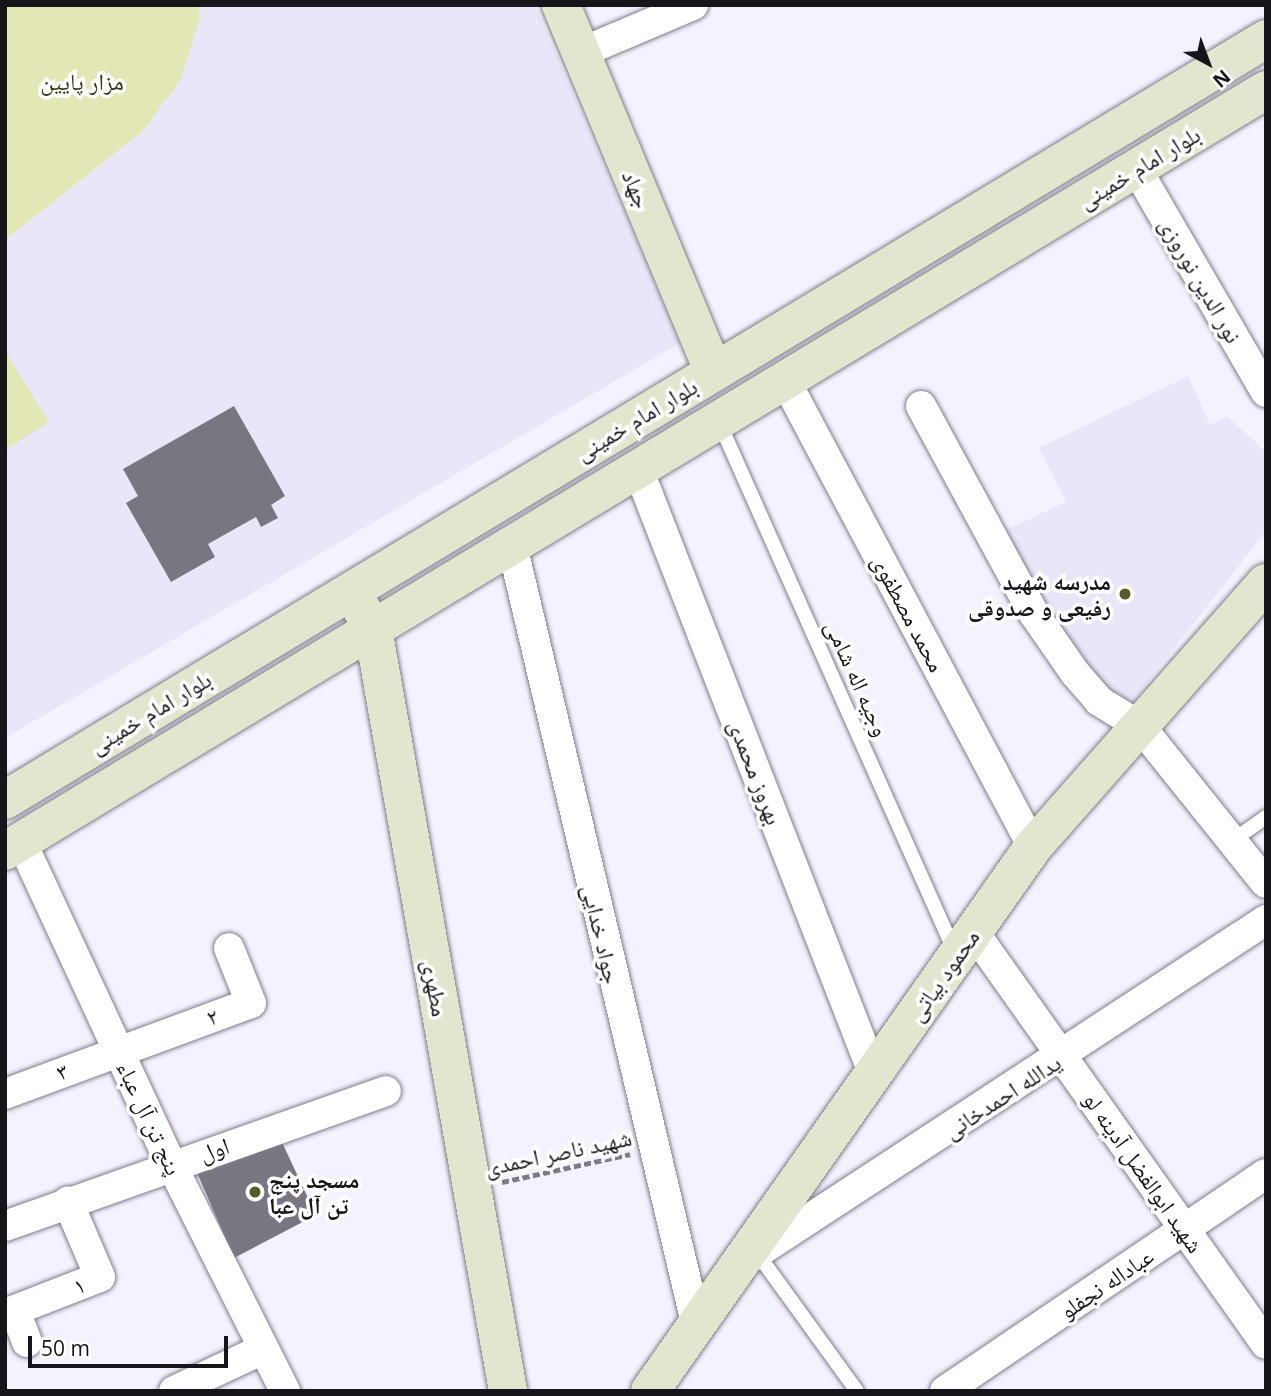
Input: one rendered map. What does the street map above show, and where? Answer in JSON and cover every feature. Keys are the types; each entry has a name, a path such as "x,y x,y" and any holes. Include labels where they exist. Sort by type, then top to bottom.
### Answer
{"main road":[{"name":"جهاد","path":"561,5 714,372"},
{"name":"بلوار امام خمینی","path":"5,800 1266,39"},
{"name":"بلوار امام خمینی","path":"13,846 1266,90"},
{"name":"محمود بیاتی","path":"650,1391 696,1323 746,1260 1033,847 1266,583"},
{"name":"مطهری","path":"351,591 373,629 508,1391"}],"street":[{"path":"580,53 693,5"},
{"name":"نور الدین نوروزی","path":"1136,168 1266,392"},
{"name":"محمد مصطفوی","path":"785,380 1033,847"},
{"path":"921,406 1041,624 1099,701 1140,726 1266,883"},
{"name":"بهروز محمدی","path":"638,469 874,1075"},
{"name":"جواد خدایی","path":"512,545 652,1149 696,1323"},
{"name":"پنج تن آل عباء","path":"13,846 118,1048 261,1350 285,1391"},
{"name":"یدالله احمدخانی","path":"746,1260 1062,1057 1266,920"},
{"name":"شهید ابوالفضل آدینه لو","path":"965,943 1062,1057 1266,1344"},
{"name":"۲","path":"118,1048 251,1003 229,948"},
{"name":"۳","path":"5,1094 118,1048"},
{"name":"اول","path":"5,1226 171,1164 386,1091"},
{"name":"عباداله نجفلو","path":"945,1391 1266,1174"},
{"name":"۱","path":"27,1342 15,1310 100,1276 68,1202"},
{"path":"174,1391 261,1350"}],"lane":[{"name":"وجیه اله شامی","path":"718,421 965,943"},
{"path":"1232,841 1266,817"},
{"path":"746,1260 856,1391"}],"path":[{"name":"شهید ناصر احمدی","path":"471,1189 652,1149"}],"shaded area":[{"path":"199,5 535,5 680,343 5,738 5,240 143,131 200,18"},
{"name":"مدرسه شهید رفیعی و صدوقی","path":"1188,376 1210,425 1227,416 1266,452 1266,531 1122,715 1066,654 999,533 1066,502 1039,448"}],"green space":[{"name":"مزار پایین","path":"5,5 199,5 200,18 181,79 143,131 5,240"},
{"path":"5,351 49,422 5,450"}],"building":[{"path":"234,406 285,496 271,505 278,518 261,527 256,517 208,544 215,557 171,582 126,503 138,496 123,469"},
{"name":"مسجد پنج تن آل عبا","path":"280,1138 316,1215 234,1258 195,1168"}],"place":[{"name":"مدرسه شهید رفیعی و صدوقی","path":"1125,594"},
{"name":"مسجد پنج تن آل عبا","path":"255,1192"}]}
